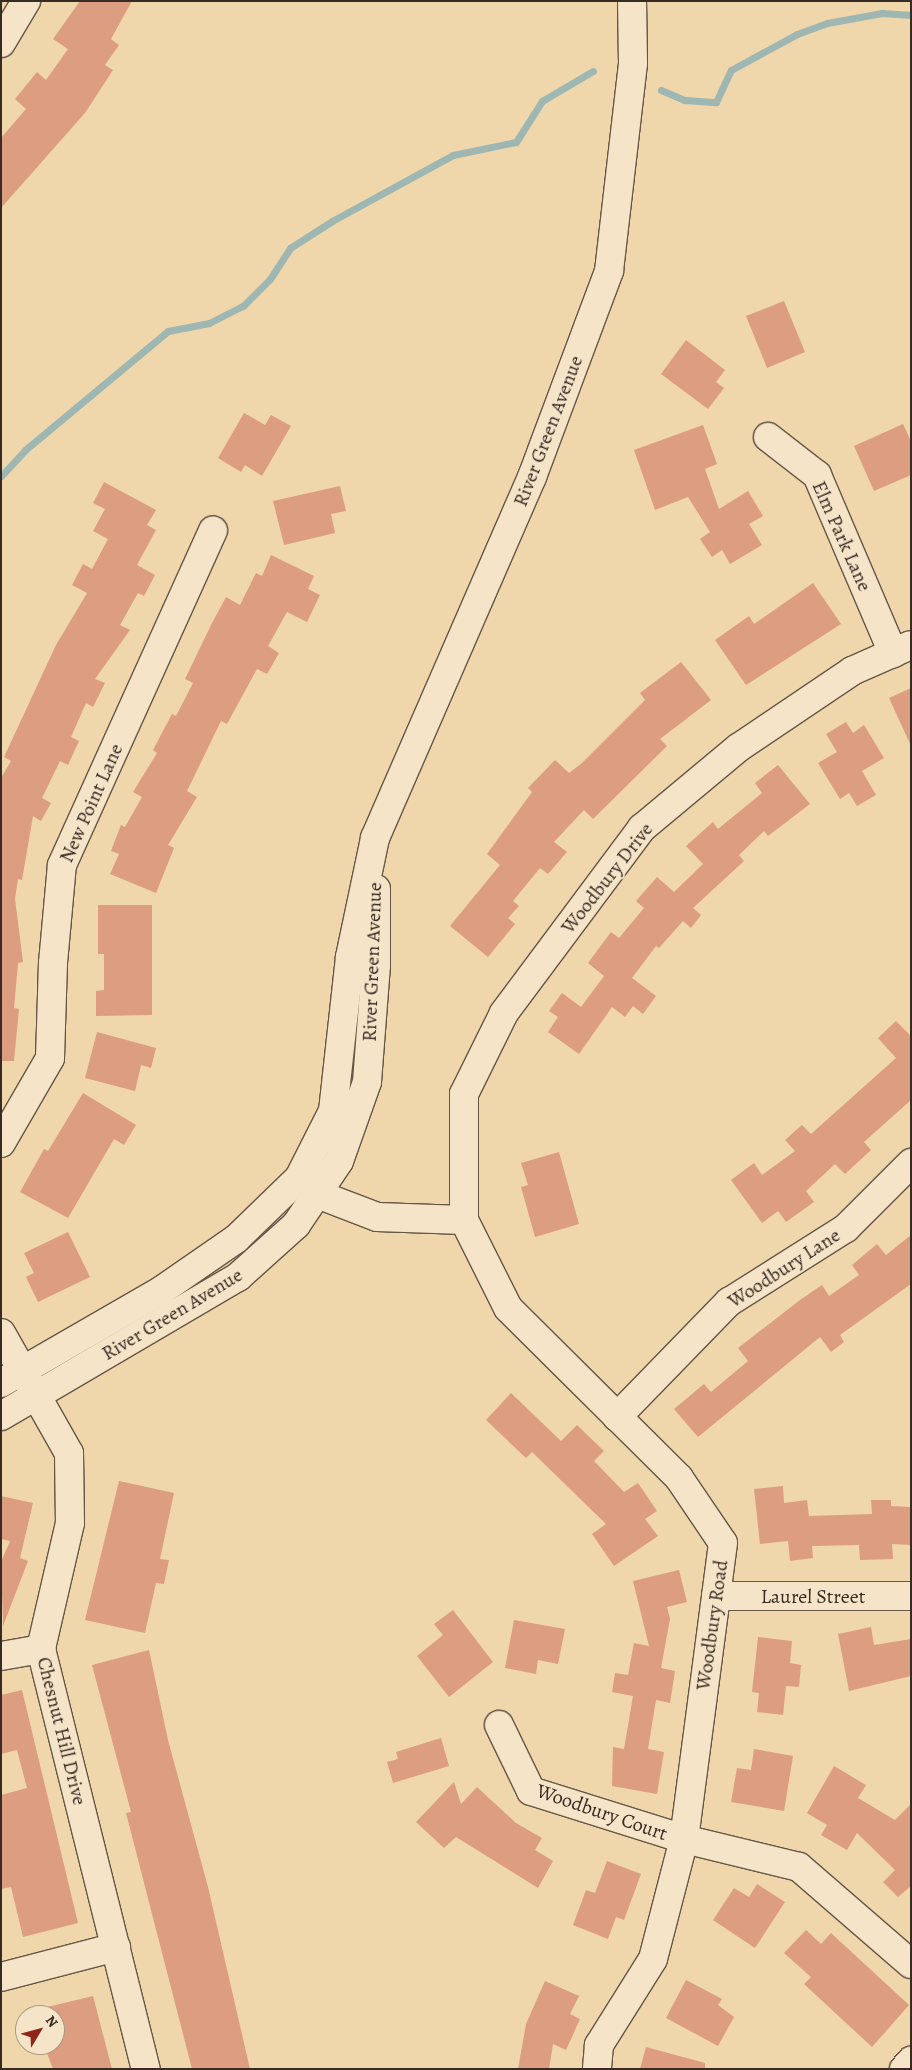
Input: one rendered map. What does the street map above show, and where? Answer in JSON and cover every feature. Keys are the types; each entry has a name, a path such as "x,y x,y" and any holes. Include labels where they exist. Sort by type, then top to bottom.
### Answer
{"street":[{"path":"1,43 26,1"},
{"name":"River Green Avenue","path":"11,1377 162,1290 236,1239 339,1161 367,1082 376,966 375,838 532,477 610,271 634,63 632,1"},
{"name":"Elm Park Lane","path":"768,437 817,475 902,649"},
{"name":"New Point Lane","path":"1,1143 50,1058 53,963 62,865 213,530"},
{"name":"Woodbury Drive","path":"464,1220 464,1094 504,1013 642,828 738,748 852,671 902,649"},
{"name":"Woodbury Lane","path":"617,1417 729,1302 846,1228 911,1163"},
{"path":"308,1186 377,1218 464,1220"},
{"name":"River Green Avenue","path":"1,1416 238,1277 296,1225 308,1186"},
{"name":"Woodbury Road","path":"464,1220 508,1308 679,1478 723,1543 684,1839 653,1959 599,2045 597,2069"},
{"path":"1,1332 11,1377"},
{"name":"Chesnut Hill Drive","path":"11,1377 35,1396 69,1453 70,1523 41,1649 146,2069"},
{"name":"Laurel Street","path":"716,1596 911,1596"},
{"path":"1,1656 41,1649"},
{"name":"Woodbury Court","path":"499,1725 530,1791 684,1839 799,1867 911,1964"},
{"path":"1,1977 116,1947"},
{"path":"904,2069 911,2062"}],"building":[{"path":"80,1 132,1 111,39 119,45 105,65 113,70 85,113 1,208 1,138 26,109 15,99 37,72 46,80 68,49 53,39"},
{"path":"784,301 805,352 767,368 746,316"},
{"path":"686,340 725,370 716,382 724,388 708,409 661,374"},
{"path":"244,413 265,425 271,415 291,426 262,476 245,465 241,472 218,458"},
{"path":"903,424 911,441 911,475 874,491 854,446"},
{"path":"703,425 717,464 705,469 719,509 748,491 763,516 749,524 762,545 730,564 722,550 712,557 700,539 710,532 688,497 655,510 634,450"},
{"path":"104,482 156,510 147,525 156,530 137,565 155,575 144,596 138,593 120,625 130,630 95,679 105,683 93,707 86,703 71,737 79,741 68,765 60,761 42,798 51,803 41,821 33,816 22,880 18,879 15,899 23,962 18,963 14,1008 19,1009 14,1061 1,1061 1,778 11,761 4,757 56,645 87,593 72,585 83,564 92,569 108,539 93,531 105,509 93,503"},
{"path":"340,486 346,511 331,514 335,533 284,545 273,501"},
{"path":"271,555 314,576 308,589 320,595 307,622 287,612 268,646 279,653 267,674 257,669 227,724 221,721 187,791 197,797 168,845 174,848 156,893 110,874 119,854 111,851 121,825 125,827 142,797 133,792 157,753 153,750 172,714 176,716 193,683 185,679 212,623 226,597 240,605 256,573 262,576"},
{"path":"813,583 841,624 746,685 715,640 749,616 754,624"},
{"path":"681,662 711,700 660,739 667,746 593,819 584,810 554,842 567,852 548,874 540,868 513,901 519,906 508,918 515,924 488,957 450,926 500,865 487,854 532,792 528,788 555,760 569,773 582,763 645,700 640,693"},
{"path":"911,688 911,746 889,698"},
{"path":"846,722 853,733 864,725 884,758 862,771 876,795 857,806 849,793 840,799 818,763 837,752 826,734"},
{"path":"778,765 810,804 768,836 764,831 739,855 744,861 693,908 701,915 691,928 683,921 659,948 656,946 632,978 656,996 643,1014 633,1006 625,1017 612,1007 579,1054 548,1032 558,1017 549,1011 562,993 581,1007 604,976 588,963 611,932 619,938 644,908 636,901 657,877 674,892 703,864 686,846 713,822 718,829 762,793 755,783"},
{"path":"98,905 152,905 152,1015 96,1016 96,991 104,990 104,954 98,954"},
{"path":"896,1021 911,1036 911,1100 864,1142 871,1150 845,1174 835,1164 806,1191 814,1202 786,1222 778,1211 762,1223 731,1180 754,1163 762,1175 795,1151 785,1140 802,1125 811,1134 896,1058 878,1038"},
{"path":"97,1032 156,1048 151,1068 141,1065 135,1091 85,1078"},
{"path":"83,1093 136,1125 124,1145 114,1139 68,1218 20,1192 44,1149 48,1151"},
{"path":"559,1152 579,1224 535,1237 521,1187 528,1185 521,1163"},
{"path":"68,1232 90,1277 38,1302 26,1277 34,1273 24,1253"},
{"path":"911,1235 911,1284 840,1335 844,1342 831,1352 820,1337 698,1437 674,1409 704,1384 711,1392 748,1361 738,1348 800,1300 822,1285 829,1296 859,1275 852,1265 877,1244 886,1255"},
{"path":"511,1393 561,1441 577,1425 604,1451 594,1461 624,1492 638,1483 657,1511 645,1519 658,1536 614,1566 592,1534 606,1524 532,1452 526,1458 486,1420"},
{"path":"119,1481 174,1493 160,1559 169,1560 164,1584 156,1583 145,1633 85,1620"},
{"path":"783,1486 784,1503 807,1500 809,1516 872,1514 871,1500 891,1500 891,1506 911,1507 911,1545 892,1544 893,1559 860,1560 859,1545 812,1546 813,1558 790,1561 788,1541 760,1544 754,1489"},
{"path":"1,1496 33,1503 20,1558 28,1561 3,1626 1,1562 10,1541 1,1539"},
{"path":"679,1570 687,1602 667,1607 670,1619 661,1668 675,1671 670,1703 656,1700 648,1749 664,1752 657,1794 612,1786 613,1747 624,1749 633,1696 612,1692 615,1673 628,1675 634,1643 649,1646 633,1581"},
{"path":"453,1610 493,1662 449,1697 417,1656 443,1635 434,1624"},
{"path":"514,1620 565,1629 558,1664 538,1660 536,1674 505,1668"},
{"path":"871,1627 874,1645 911,1639 911,1676 849,1691 838,1634"},
{"path":"758,1637 792,1641 790,1663 801,1665 799,1687 786,1686 783,1715 757,1712 759,1693 752,1692"},
{"path":"149,1650 168,1740 208,1887 250,2069 192,2069 126,1813 131,1812 92,1665"},
{"path":"22,1690 78,1923 23,1937 11,1887 1,1889 1,1795 27,1788 17,1750 1,1754 1,1695"},
{"path":"441,1738 449,1766 393,1783 387,1762 398,1759 396,1752"},
{"path":"754,1749 793,1756 784,1811 731,1802 737,1768 751,1770"},
{"path":"834,1766 866,1785 858,1798 895,1820 911,1804 911,1886 898,1897 883,1882 895,1870 857,1833 847,1850 821,1835 827,1825 807,1813"},
{"path":"454,1782 461,1804 477,1787 516,1823 542,1838 535,1850 553,1861 538,1888 456,1837 444,1848 416,1822"},
{"path":"607,1861 641,1874 624,1920 616,1917 608,1939 573,1925 586,1890 595,1893"},
{"path":"757,1884 785,1902 755,1948 713,1920 734,1888 749,1897"},
{"path":"806,1930 821,1944 831,1933 909,2005 872,2047 804,1984 811,1977 784,1953"},
{"path":"686,1980 722,1999 718,2005 734,2017 718,2046 666,2018"},
{"path":"545,1981 579,1996 570,2014 580,2019 566,2050 553,2044 549,2069 518,2069 526,2024"},
{"path":"93,1996 112,2069 53,2069 48,2055 65,2055 65,2005 56,2005"},
{"path":"646,2047 705,2063 705,2069 640,2069"}],"waterway":[{"path":"661,90 685,100 716,102 731,70 797,34 827,23 882,13 911,15"},
{"path":"1,476 25,450 168,331 209,323 243,306 270,279 290,248 332,221 453,155 516,142 542,101 593,71"}]}
